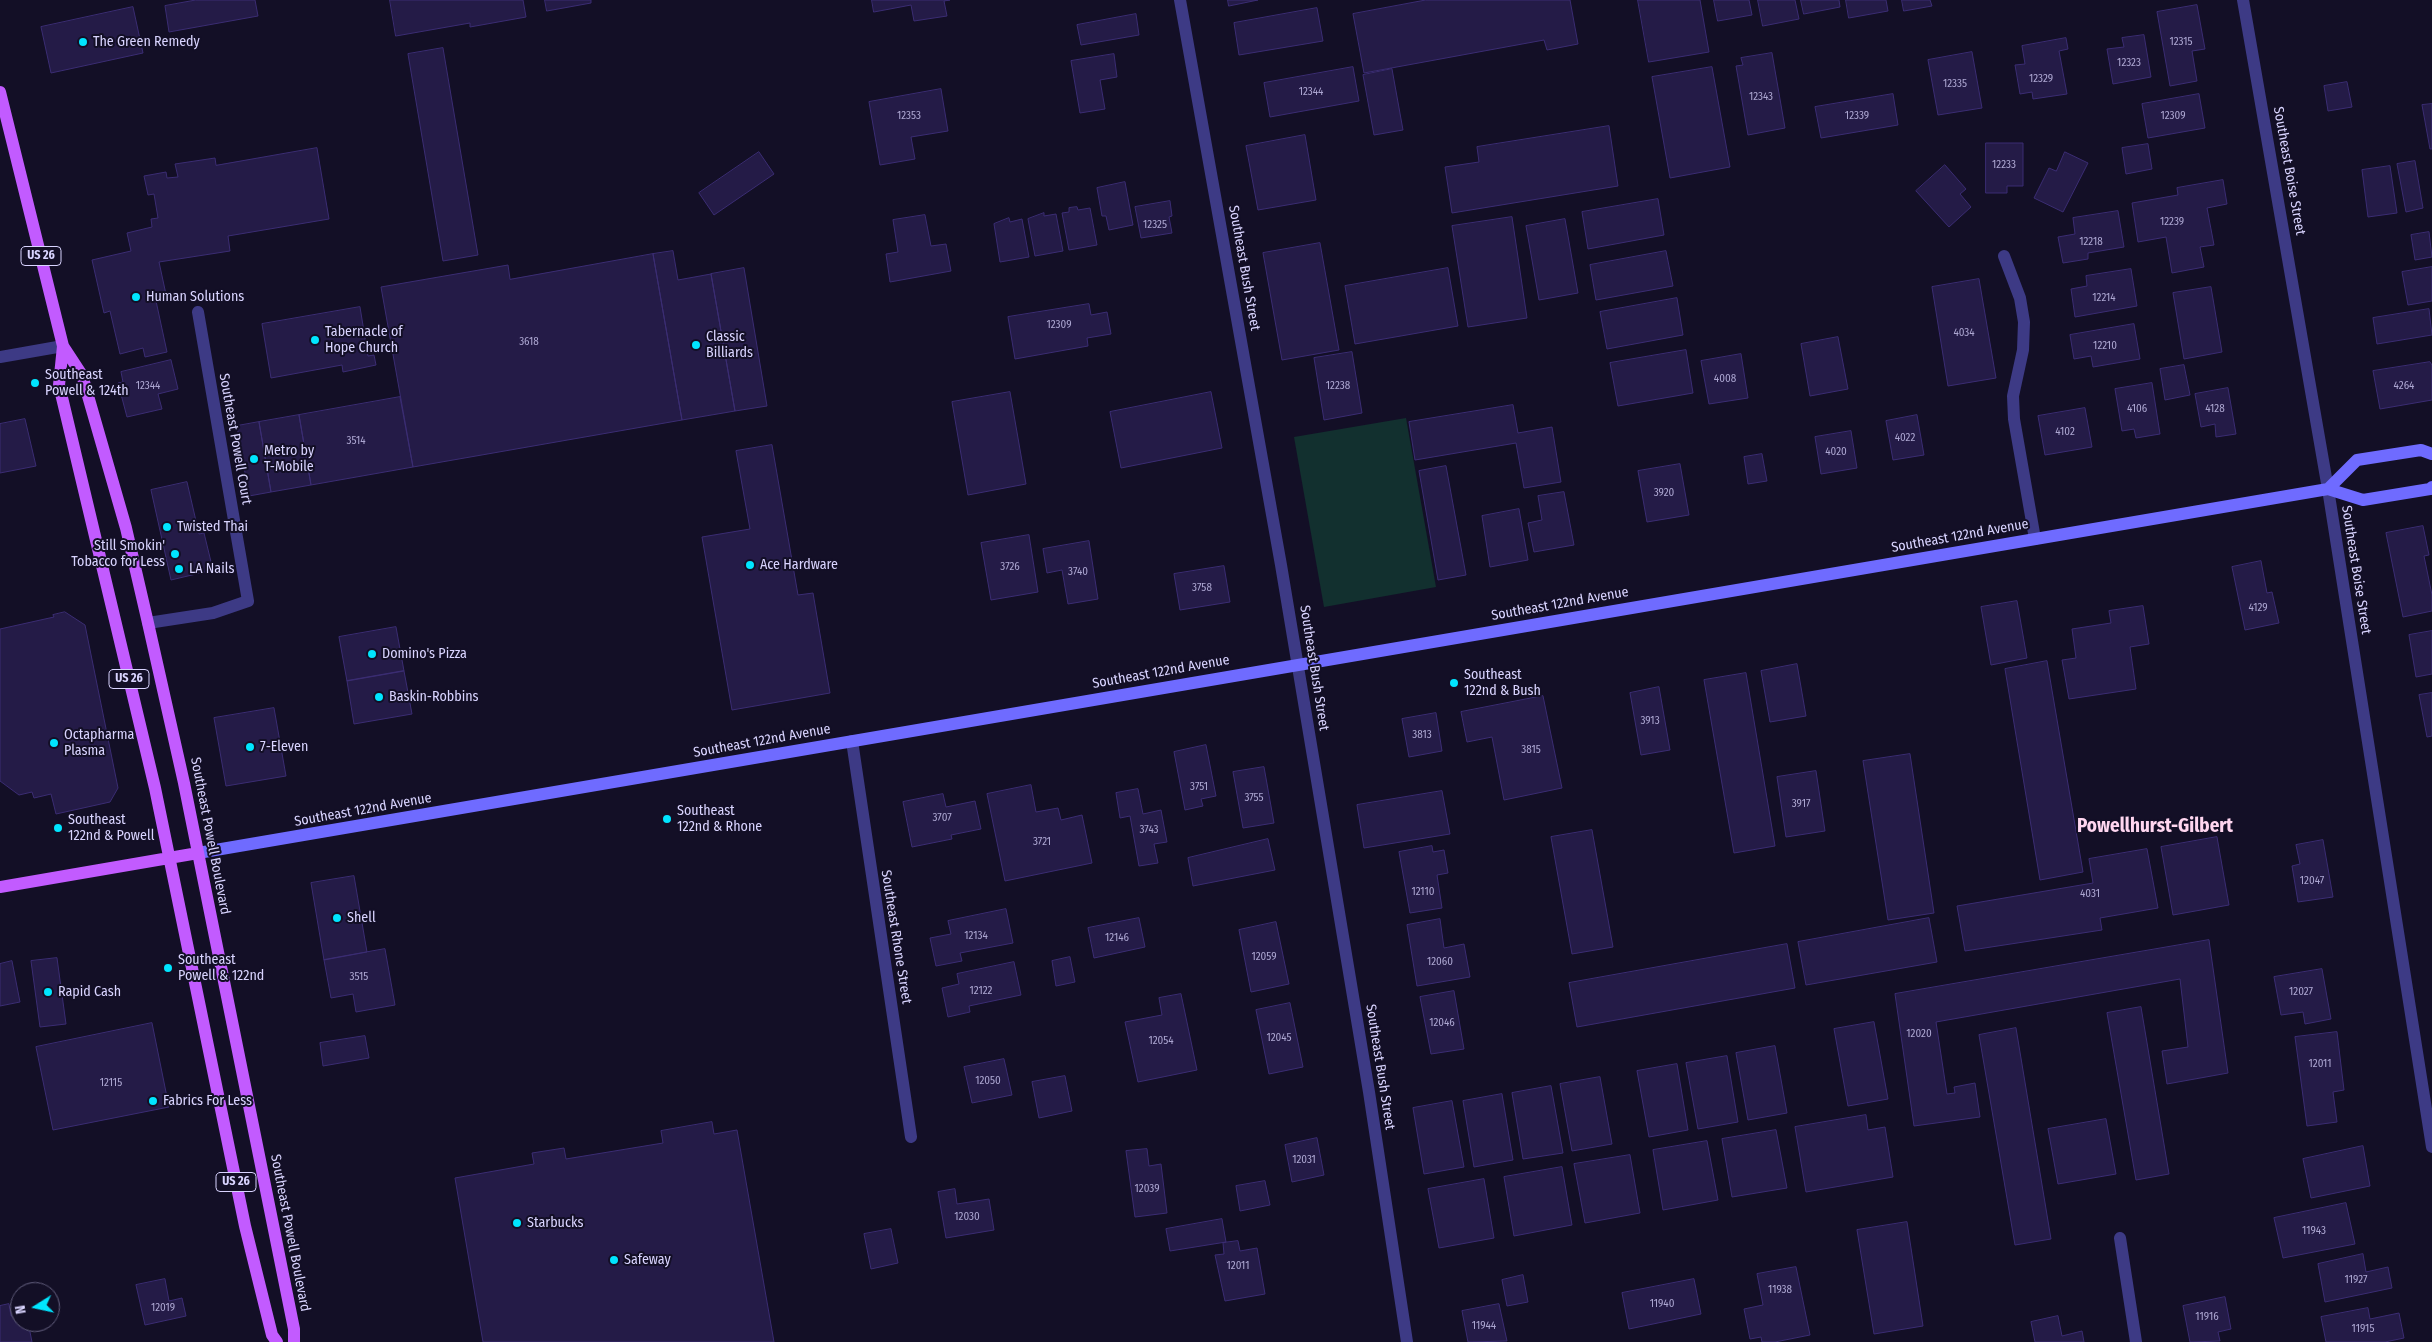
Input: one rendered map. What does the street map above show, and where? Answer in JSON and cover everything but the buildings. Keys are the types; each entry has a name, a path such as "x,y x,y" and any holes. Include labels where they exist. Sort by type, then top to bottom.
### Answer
{"main road":[{"name":"Southeast Powell Boulevard","path":"0,92 63,346 82,375 126,528 198,853 294,1329 294,1342"},
{"name":"Southeast Powell Boulevard","path":"63,346 59,385 154,788 245,1226 272,1335 277,1342"},
{"path":"2328,489 2357,460 2421,450 2432,454"},
{"name":"Southeast 122nd Avenue","path":"0,887 2328,489 2363,500 2430,490 2432,487"}],"street":[{"name":"Southeast Bush Street","path":"1180,0 1255,410 1298,664 1369,1092 1407,1342"},
{"name":"Southeast Boise Street","path":"2243,0 2328,489 2430,1119 2432,1147"},
{"path":"2004,256 2020,298 2024,322 2023,350 2013,396 2014,419 2035,539"},
{"name":"Southeast Powell Court","path":"148,624 213,613 248,601 198,312"},
{"path":"0,357 63,346"},
{"name":"Southeast Rhone Street","path":"852,741 911,1137"},
{"path":"2120,1238 2136,1342"}],"green space":[{"path":"1406,418 1436,587 1324,607 1294,437"}],"place":[{"name":"The Green Remedy","path":"83,42"},
{"name":"Human Solutions","path":"136,297"},
{"name":"Tabernacle of Hope Church","path":"315,340"},
{"name":"Classic Billiards","path":"696,345"},
{"name":"Southeast Powell & 124th","path":"35,383"},
{"name":"Metro by T-Mobile","path":"254,459"},
{"name":"Twisted Thai","path":"167,527"},
{"name":"Still Smokin' Tobacco for Less","path":"175,554"},
{"name":"Ace Hardware","path":"750,565"},
{"name":"LA Nails","path":"179,569"},
{"name":"Domino's Pizza","path":"372,654"},
{"name":"Southeast 122nd & Bush","path":"1454,683"},
{"name":"Baskin-Robbins","path":"379,697"},
{"name":"Octapharma Plasma","path":"54,743"},
{"name":"7-Eleven","path":"250,747"},
{"name":"Southeast 122nd & Rhone","path":"667,819"},
{"name":"Southeast 122nd & Powell","path":"58,828"},
{"name":"Shell","path":"337,918"},
{"name":"Southeast Powell & 122nd","path":"168,968"},
{"name":"Rapid Cash","path":"48,992"},
{"name":"Fabrics For Less","path":"153,1101"},
{"name":"Starbucks","path":"517,1223"},
{"name":"Safeway","path":"614,1260"}],"district":[{"name":"Powellhurst-Gilbert","path":"2155,827"}]}
